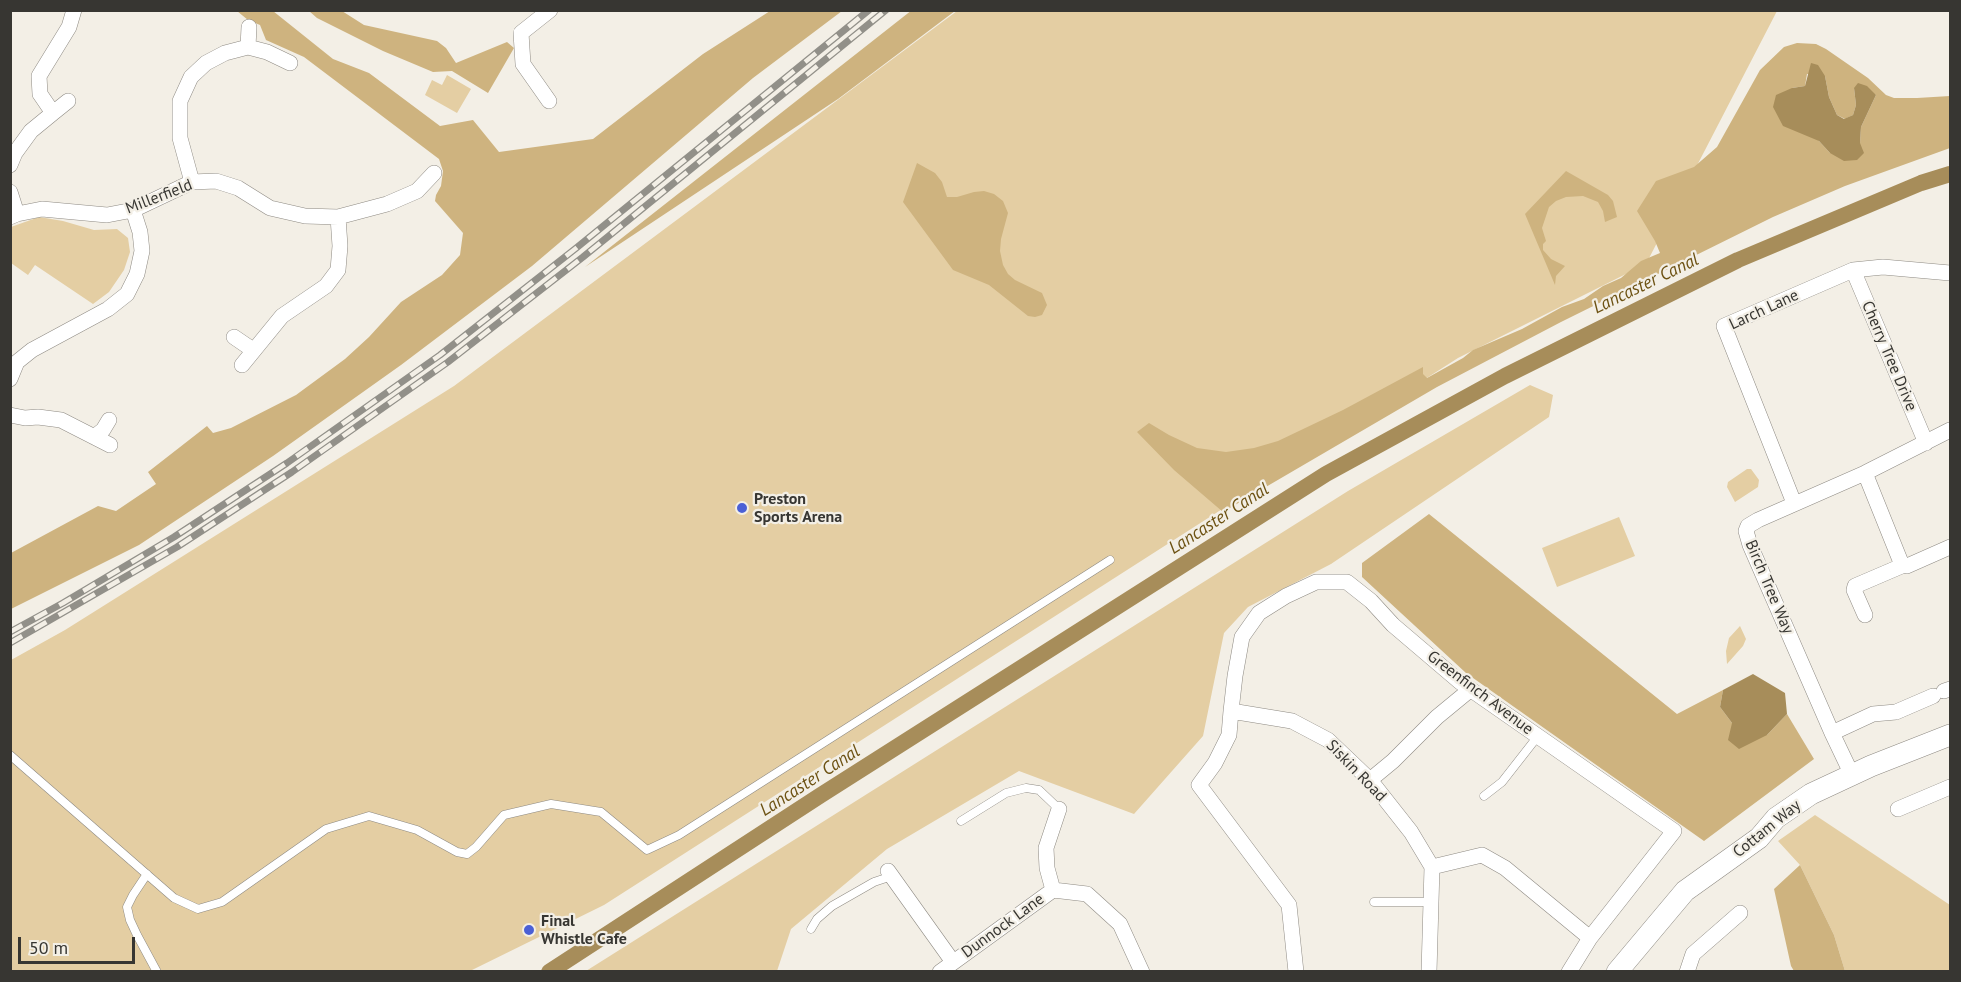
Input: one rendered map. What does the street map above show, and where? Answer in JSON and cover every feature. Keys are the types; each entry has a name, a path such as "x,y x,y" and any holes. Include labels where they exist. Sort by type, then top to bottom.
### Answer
{"main road":[{"name":"Cottam Way","path":"1617,972 1685,891 1759,838 1776,818 1811,794 1950,735"}],"street":[{"path":"53,113 40,94 39,76 69,27 74,10"},
{"path":"549,101 523,64 521,33 550,10"},
{"path":"248,47 249,27"},
{"path":"192,182 180,138 180,101 191,77 206,63 248,47 267,52 290,63"},
{"path":"10,165 15,153 31,131 68,101"},
{"name":"Millerfield","path":"14,215 42,209 107,215 133,210 192,182 216,181 238,188 270,208 305,216 338,217 387,204 417,190 434,173"},
{"path":"10,192 14,215"},
{"path":"10,379 17,362 32,350 108,309 127,294 137,274 142,251 140,232 133,210"},
{"path":"242,365 282,316 326,286 338,270 340,246 338,217"},
{"name":"Larch Lane","path":"1794,503 1724,326 1853,270 1883,267 1950,273"},
{"name":"Cherry Tree Drive","path":"1853,270 1926,443"},
{"path":"234,338 253,350"},
{"path":"10,415 61,420 110,445"},
{"path":"94,437 103,430 109,420"},
{"name":"Birch Tree Way","path":"1852,775 1750,545 1746,531 1748,526 1758,520 1865,472 1950,430"},
{"path":"1865,472 1904,565"},
{"path":"1865,615 1854,590 1855,586 1950,547"},
{"name":"Greenfinch Avenue","path":"1231,711 1242,637 1259,614 1286,596 1316,582 1347,582 1371,601 1394,625 1471,689 1674,831 1590,938 1569,972"},
{"path":"1370,780 1393,761 1437,717 1471,689"},
{"path":"1832,733 1873,714 1896,712 1942,692"},
{"path":"1231,711 1229,735 1215,764 1199,785 1289,905 1296,972"},
{"name":"Siskin Road","path":"1231,711 1292,721 1328,740 1370,780 1411,832 1431,867"},
{"path":"1898,809 1950,787"},
{"name":"Dunnock Lane","path":"1053,890 1047,868 1046,848 1059,809"},
{"path":"1429,972 1431,867 1482,855 1505,868 1590,938"},
{"name":"Dunnock Lane","path":"890,873 952,962"},
{"name":"Dunnock Lane","path":"940,972 1053,890 1087,894 1120,924 1142,972"},
{"path":"1687,972 1692,954 1740,913"}],"lane":[{"path":"10,755 174,898 198,909 222,902 326,829 369,816 417,830 457,852 467,854 504,815 551,804 601,812 647,850 680,835 1110,560"},
{"path":"1484,795 1502,782 1538,736"},
{"path":"961,821 1006,793 1026,788 1039,790 1059,809"},
{"path":"811,929 817,919 832,906 890,873"},
{"path":"147,874 128,907 130,920 158,972"},
{"path":"1374,902 1430,902"}],"shaded area":[{"path":"912,10 955,11 838,99 585,267"},
{"path":"237,11 273,11 333,59 369,73 440,126 473,120 499,152 593,139 703,54 770,11 842,11 753,78 532,266 401,365 273,456 139,545 11,609 11,553 98,506 116,511 156,484 148,472 207,426 213,433 231,428 296,395 345,359 401,302 442,275 460,255 463,233 435,201 441,186 443,171 439,159 304,57 266,40 260,25 248,20"},
{"path":"309,11 342,11 364,25 437,41 446,48 456,63 507,42 514,48 488,93 452,71 433,72 383,51 317,18"},
{"name":"Preston Sports Arena","path":"957,11 1777,11 1646,264 1458,358 604,905 470,971 11,971 11,660 65,630 454,386"},
{"path":"1797,43 1816,44 1868,78 1886,95 1894,98 1950,96 1950,148 1845,186 1773,217 1561,322 1437,387 1223,512 1174,470 1137,432 1149,423 1197,448 1226,452 1254,448 1278,441 1343,410 1423,367 1423,374 1427,378 1473,350 1522,329 1562,307 1584,299 1603,286 1621,278 1641,261 1660,253 1637,211 1656,181 1694,167 1717,147 1760,70 1784,47","holes":["1807,74 1825,76 1829,97 1837,115 1845,119 1853,115 1856,105 1854,88 1876,95 1861,127 1860,143 1830,153 1819,141 1792,88 1805,86"]},
{"path":"1811,63 1818,65 1825,76 1829,97 1837,115 1844,119 1853,115 1856,105 1854,88 1858,83 1867,86 1876,95 1861,127 1860,143 1864,153 1857,160 1844,161 1830,153 1819,141 1783,126 1773,107 1776,95 1792,88 1805,86"},
{"path":"447,75 471,89 457,113 425,95 432,80 442,85"},
{"path":"917,163 935,173 942,182 947,197 984,191 994,194 1003,201 1008,213 1001,239 1000,251 1003,265 1015,280 1042,293 1047,305 1042,315 1028,316 989,285 953,270 903,202"},
{"path":"1566,171 1608,195 1613,201 1617,217 1605,222 1598,202 1583,196 1566,197 1549,207 1542,228 1546,241 1543,244 1543,250 1551,259 1565,266 1556,276 1555,285 1525,214"},
{"path":"39,217 94,230 117,229 128,238 130,252 124,270 109,292 93,304 35,265 28,275 11,263 11,227"},
{"path":"1530,385 1553,395 1549,417 1331,564 1248,607 1224,633 1203,736 1134,814 1019,771 887,849 791,929 777,971 586,971 1348,491"},
{"path":"1747,469 1751,469 1759,480 1758,487 1735,502 1727,487 1728,482"},
{"path":"1429,514 1677,714 1723,690 1720,707 1732,723 1767,735 1787,714 1814,759 1704,841 1466,673 1362,577 1362,563"},
{"path":"1619,517 1635,556 1557,587 1542,548"},
{"path":"1740,626 1746,639 1743,646 1727,664 1726,651 1729,638"},
{"path":"1753,674 1785,693 1787,714 1767,735 1739,749 1728,740 1732,723 1720,707 1723,690"},
{"path":"1815,815 1950,905 1950,971 1845,971 1834,935 1800,865 1778,841"},
{"path":"1800,865 1834,935 1845,971 1794,971 1791,966 1774,889"}],"waterway":[{"name":"Lancaster Canal","path":"549,972 821,795 1326,474 1505,376 1738,260 1921,183 1950,174"}],"railway":[{"path":"10,632 174,537 287,463 440,355 575,249 869,10"},
{"path":"10,643 177,547 292,472 448,362 583,257 886,10"}],"place":[{"name":"Preston Sports Arena","path":"742,508"},
{"name":"Final Whistle Cafe","path":"529,930"}]}
